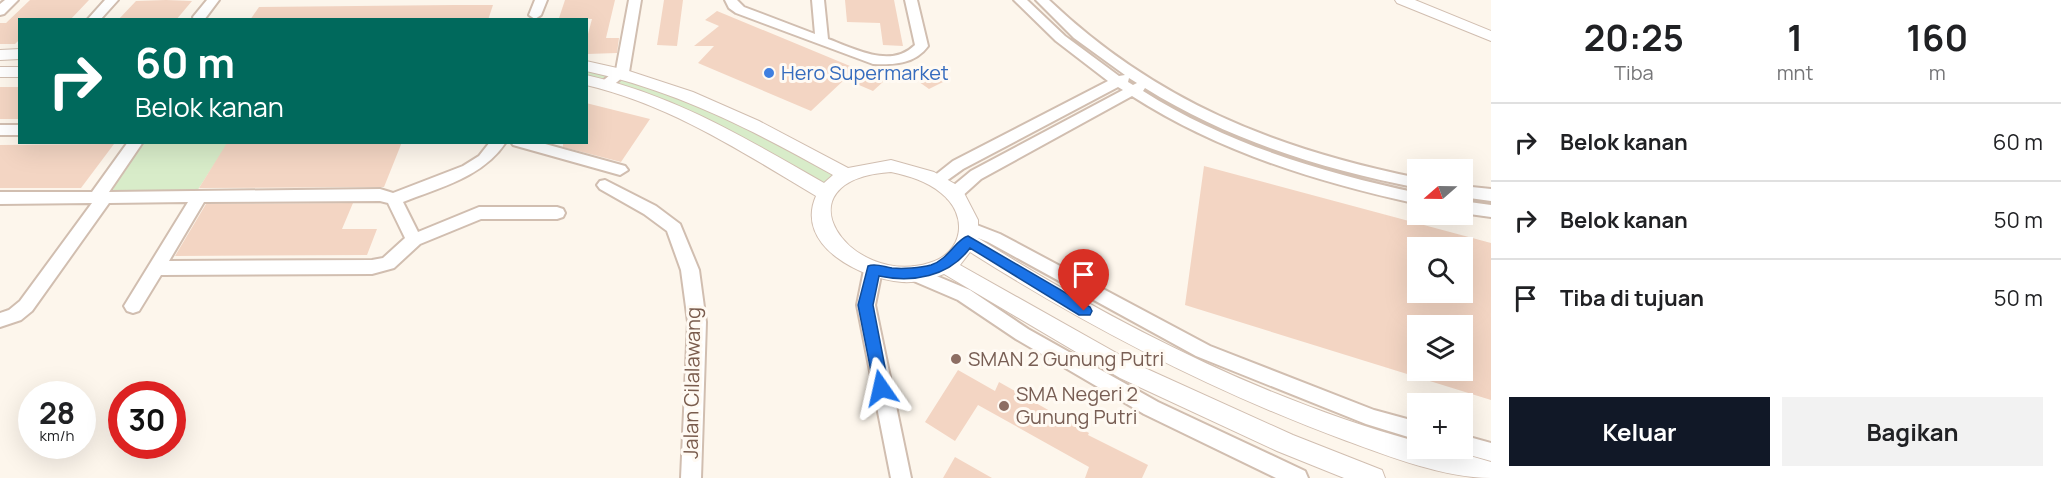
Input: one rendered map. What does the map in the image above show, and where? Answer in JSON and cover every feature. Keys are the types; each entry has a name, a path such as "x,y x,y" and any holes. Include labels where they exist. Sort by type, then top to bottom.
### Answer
{"street":[{"path":"0,11 12,0"},
{"path":"95,18 112,0"},
{"path":"199,18 213,0"},
{"path":"536,15 540,0"},
{"path":"606,84 622,72 635,0"},
{"path":"731,0 733,5 740,9 822,41 873,60 890,61 903,59 919,51 922,46 911,0"},
{"path":"818,0 822,41"},
{"path":"1020,0 1073,50 1117,83 1187,122 1312,173 1407,196"},
{"path":"1041,0 1090,45 1131,75 1198,111 1252,135 1323,160 1407,181"},
{"path":"1402,0 1491,36"},
{"path":"1432,0 1491,24"},
{"path":"0,55 18,54"},
{"path":"588,66 622,72 673,90 793,145 847,175"},
{"path":"0,72 18,72"},
{"path":"937,180 958,165 1131,75"},
{"path":"588,80 640,95 698,120 826,193"},
{"path":"954,194 976,175 1145,84"},
{"path":"0,130 18,130"},
{"path":"0,320 15,315 26,306 135,144"},
{"path":"3,202 100,197 380,195 394,200 468,170 484,160 497,144"},
{"path":"525,144 620,170"},
{"path":"891,166 915,171 937,180 954,194 966,210 969,235 957,255 944,265 915,274 894,274 873,270 845,256 826,236 820,214 826,193 847,175 868,168 891,166"},
{"name":"Jalan Cilalawang","path":"606,185 650,210 674,228 690,270 697,322 691,478"},
{"path":"1473,193 1491,195"},
{"path":"133,306 199,196"},
{"path":"394,200 414,240"},
{"path":"1473,209 1491,211"},
{"path":"156,268 372,267 388,263 414,240 479,213 557,213"},
{"path":"969,235 994,238 1203,351 1373,418 1407,428"},
{"path":"969,235 1084,311 1196,368 1287,408 1369,438 1491,473"},
{"path":"944,265 1128,371 1285,443 1373,478"},
{"path":"873,270 866,305 901,478"},
{"path":"915,274 964,295 1022,334 1151,408 1298,478"},
{"path":"1473,447 1491,452"}],"green space":[{"path":"588,67 684,95 847,175 826,193 697,120 588,80"},
{"path":"142,144 227,144 197,191 115,194 113,190 115,183"}],"building":[{"path":"30,0 89,0 72,18 18,18 18,41 15,44 0,44 0,23 6,23"},
{"path":"565,0 615,0 606,38 619,38 617,53 588,54 588,34 592,19 559,18"},
{"path":"664,0 683,0 677,46 657,45"},
{"path":"845,0 894,0 903,46 883,45 880,23 847,22"},
{"path":"136,1 192,1 178,18 120,18"},
{"path":"493,5 489,18 251,18 259,7"},
{"name":"Hero Supermarket","path":"717,11 884,81 873,91 845,79 811,111 698,63 714,46 694,46 719,26 705,20"},
{"path":"932,70 947,80 929,89 915,79"},
{"path":"0,87 18,87 18,119 0,119"},
{"path":"588,104 650,119 621,162 563,147 563,144 588,144"},
{"path":"114,144 81,188 0,188 0,145"},
{"path":"226,144 401,144 384,187 199,188"},
{"path":"1204,166 1407,220 1407,225 1424,225 1469,237 1407,237 1407,303 1473,303 1473,238 1491,243 1491,400 1430,381 1473,381 1473,315 1407,315 1407,374 1185,305"},
{"path":"353,203 342,229 377,229 367,255 175,256 206,204"},
{"path":"958,370 995,391 999,382 1089,433 1088,435 1148,465 1142,478 1085,478 1089,467 978,405 955,441 925,422"},
{"path":"955,457 992,478 943,478"}],"place":[{"name":"Hero Supermarket","path":"769,73"},
{"name":"SMAN 2 Gunung Putri","path":"956,359"},
{"name":"SMA Negeri 2 Gunung Putri","path":"1004,406"}],"route":[{"path":"881,388 866,305 873,270 894,274 930,271 944,265 957,255 968,241 1084,311"}]}
